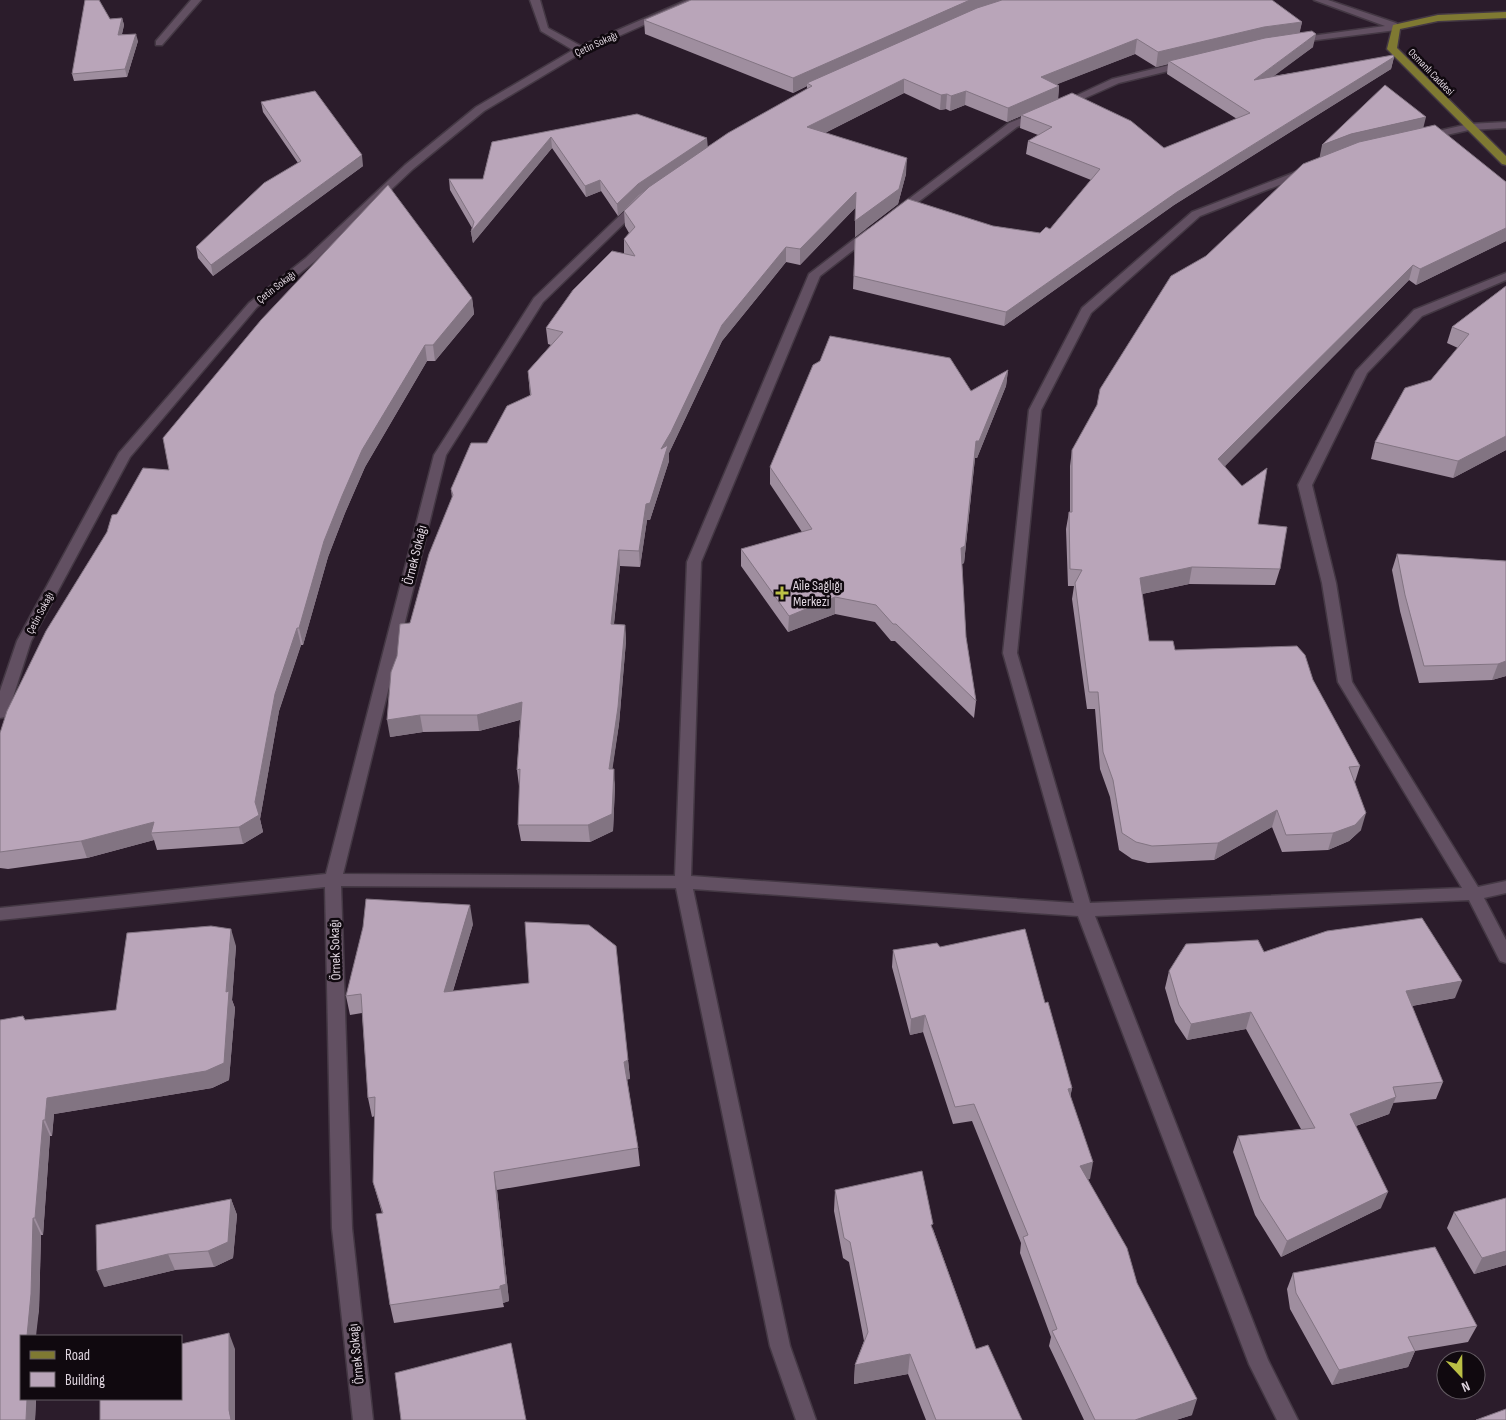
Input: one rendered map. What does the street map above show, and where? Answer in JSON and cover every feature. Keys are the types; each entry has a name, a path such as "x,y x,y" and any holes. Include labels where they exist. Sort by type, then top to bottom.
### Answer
{"main road":[{"path":"1396,27 1438,18 1506,15"},
{"name":"Osmanlı Caddesi","path":"1396,27 1392,49 1506,162"}],"street":[{"path":"159,42 196,0"},
{"path":"535,0 544,29 580,50"},
{"name":"Çetin Sokağı","path":"0,713 24,641 124,456 253,305 310,260 409,167 480,109 580,50 695,0"},
{"path":"1319,0 1396,27"},
{"path":"1282,43 1396,27"},
{"path":"806,1420 780,1346 683,882 694,562 815,274 1013,125 1116,81 1198,61"},
{"path":"1410,140 1469,127 1506,125"},
{"path":"1288,1420 1259,1364 1084,910 1010,653 1035,410 1086,311 1196,214 1315,167"},
{"name":"Örnek Sokağı","path":"363,1420 342,1228 333,880 440,454 538,300 652,193"},
{"path":"1506,276 1418,313 1362,371 1306,485 1329,583 1345,682 1474,894 1506,956"},
{"path":"0,914 333,880 683,882 1084,910 1474,894 1506,887"}],"building":[{"path":"85,0 99,0 110,19 122,18 118,35 136,34 125,69 72,74"},
{"path":"691,0 970,0 793,78 644,20"},
{"path":"1002,0 1272,0 1302,22 1264,27 1158,52 1137,39 1041,77 1059,86 1008,108 966,91 951,96 947,94 941,95 904,79 807,127 907,158 899,189 855,221 856,192 800,249 786,247 722,325 661,449 668,445 650,503 646,504 639,551 619,550 611,624 625,625 618,707 609,769 614,769 612,814 588,825 518,825 520,769 517,770 522,702 477,715 420,715 387,720 391,672 397,656 400,624 410,623 429,554 453,495 451,489 471,443 487,443 507,406 531,395 528,371 563,332 546,328 573,290 612,251 635,256 624,239 635,227 624,211 649,187 728,133 812,86 807,83 977,8"},
{"path":"1312,31 1316,34 1254,80 1393,55 1394,57 1177,192 1006,312 854,276 855,239 908,199 993,226 1040,233 1046,227 1050,229 1100,169 1028,141 1052,127 1021,115 1072,93 1131,121 1164,148 1250,113 1169,61 1265,38"},
{"path":"1385,85 1426,117 1351,134 1322,145"},
{"path":"315,91 362,155 211,265 196,247 264,183 301,161 261,102"},
{"path":"637,114 707,138 638,184 617,204 600,180 585,186 551,137 471,232 474,222 449,179 483,179 492,142"},
{"path":"1435,125 1506,182 1506,228 1420,269 1413,265 1218,459 1242,486 1267,468 1258,524 1287,527 1280,569 1192,567 1140,578 1149,641 1173,641 1175,650 1297,646 1305,655 1313,680 1360,766 1349,767 1366,813 1355,825 1333,833 1286,835 1277,810 1218,843 1152,846 1136,842 1122,833 1113,780 1103,752 1098,692 1089,692 1075,583 1082,570 1070,569 1069,512 1072,512 1072,450 1097,405 1100,389 1171,276 1206,256 1303,164 1359,142"},
{"path":"388,185 472,298 433,345 425,345 362,450 342,496 324,541 299,628 297,628 275,694 255,802 259,815 239,827 151,833 154,822 81,841 0,852 0,733 7,711 46,631 107,532 112,515 117,514 143,468 169,470 163,438 261,320"},
{"path":"1506,286 1506,436 1458,461 1375,442 1405,388 1431,380 1469,334 1452,327"},
{"path":"830,336 950,358 971,391 1008,370 979,441 976,441 965,546 961,548 966,637 976,701 896,624 893,624 876,605 835,597 789,616 741,549 812,529 770,467 813,365 820,361"},
{"path":"1397,554 1506,561 1506,661 1498,664 1424,666 1405,595"},
{"path":"366,899 470,905 444,992 529,983 525,922 589,925 616,946 628,1060 624,1062 638,1148 494,1172 506,1284 500,1286 500,1289 390,1305 376,1214 383,1213 373,1182 375,1097 368,1098 361,994 346,996 363,927"},
{"path":"1422,918 1462,981 1406,991 1443,1082 1393,1087 1396,1097 1350,1114 1388,1192 1287,1241 1260,1199 1238,1136 1315,1128 1251,1012 1191,1024 1179,1005 1169,971 1186,944 1258,940 1264,952 1327,931"},
{"path":"211,926 231,929 226,992 229,991 224,1063 206,1071 47,1098 45,1120 43,1120 35,1218 33,1218 31,1294 27,1335 20,1335 20,1400 27,1400 26,1420 0,1420 0,1020 23,1016 25,1020 116,1010 127,933"},
{"path":"1025,929 1045,1003 1048,1002 1072,1088 1068,1089 1093,1162 1080,1166 1127,1248 1137,1283 1197,1399 1135,1420 1095,1420 1052,1331 1057,1329 1023,1237 1028,1235 974,1104 955,1107 925,1015 911,1019 893,950 937,943 940,947"},
{"path":"922,1171 933,1224 931,1225 976,1349 988,1345 1022,1420 936,1420 910,1354 855,1365 868,1332 850,1242 844,1238 835,1190"},
{"path":"1506,1198 1506,1251 1482,1258 1454,1212"},
{"path":"231,1199 228,1242 208,1251 168,1254 97,1271 96,1225"},
{"path":"1435,1247 1477,1326 1408,1337 1415,1351 1339,1370 1296,1293 1293,1273"},
{"path":"229,1333 229,1410 231,1420 100,1420 100,1400 182,1400 182,1344"},
{"path":"511,1343 526,1420 401,1420 395,1373"},
{"path":"1506,1409 1506,1420 1476,1420"}],"place":[{"name":"Aile Sağlığı Merkezi","path":"782,593"}]}
